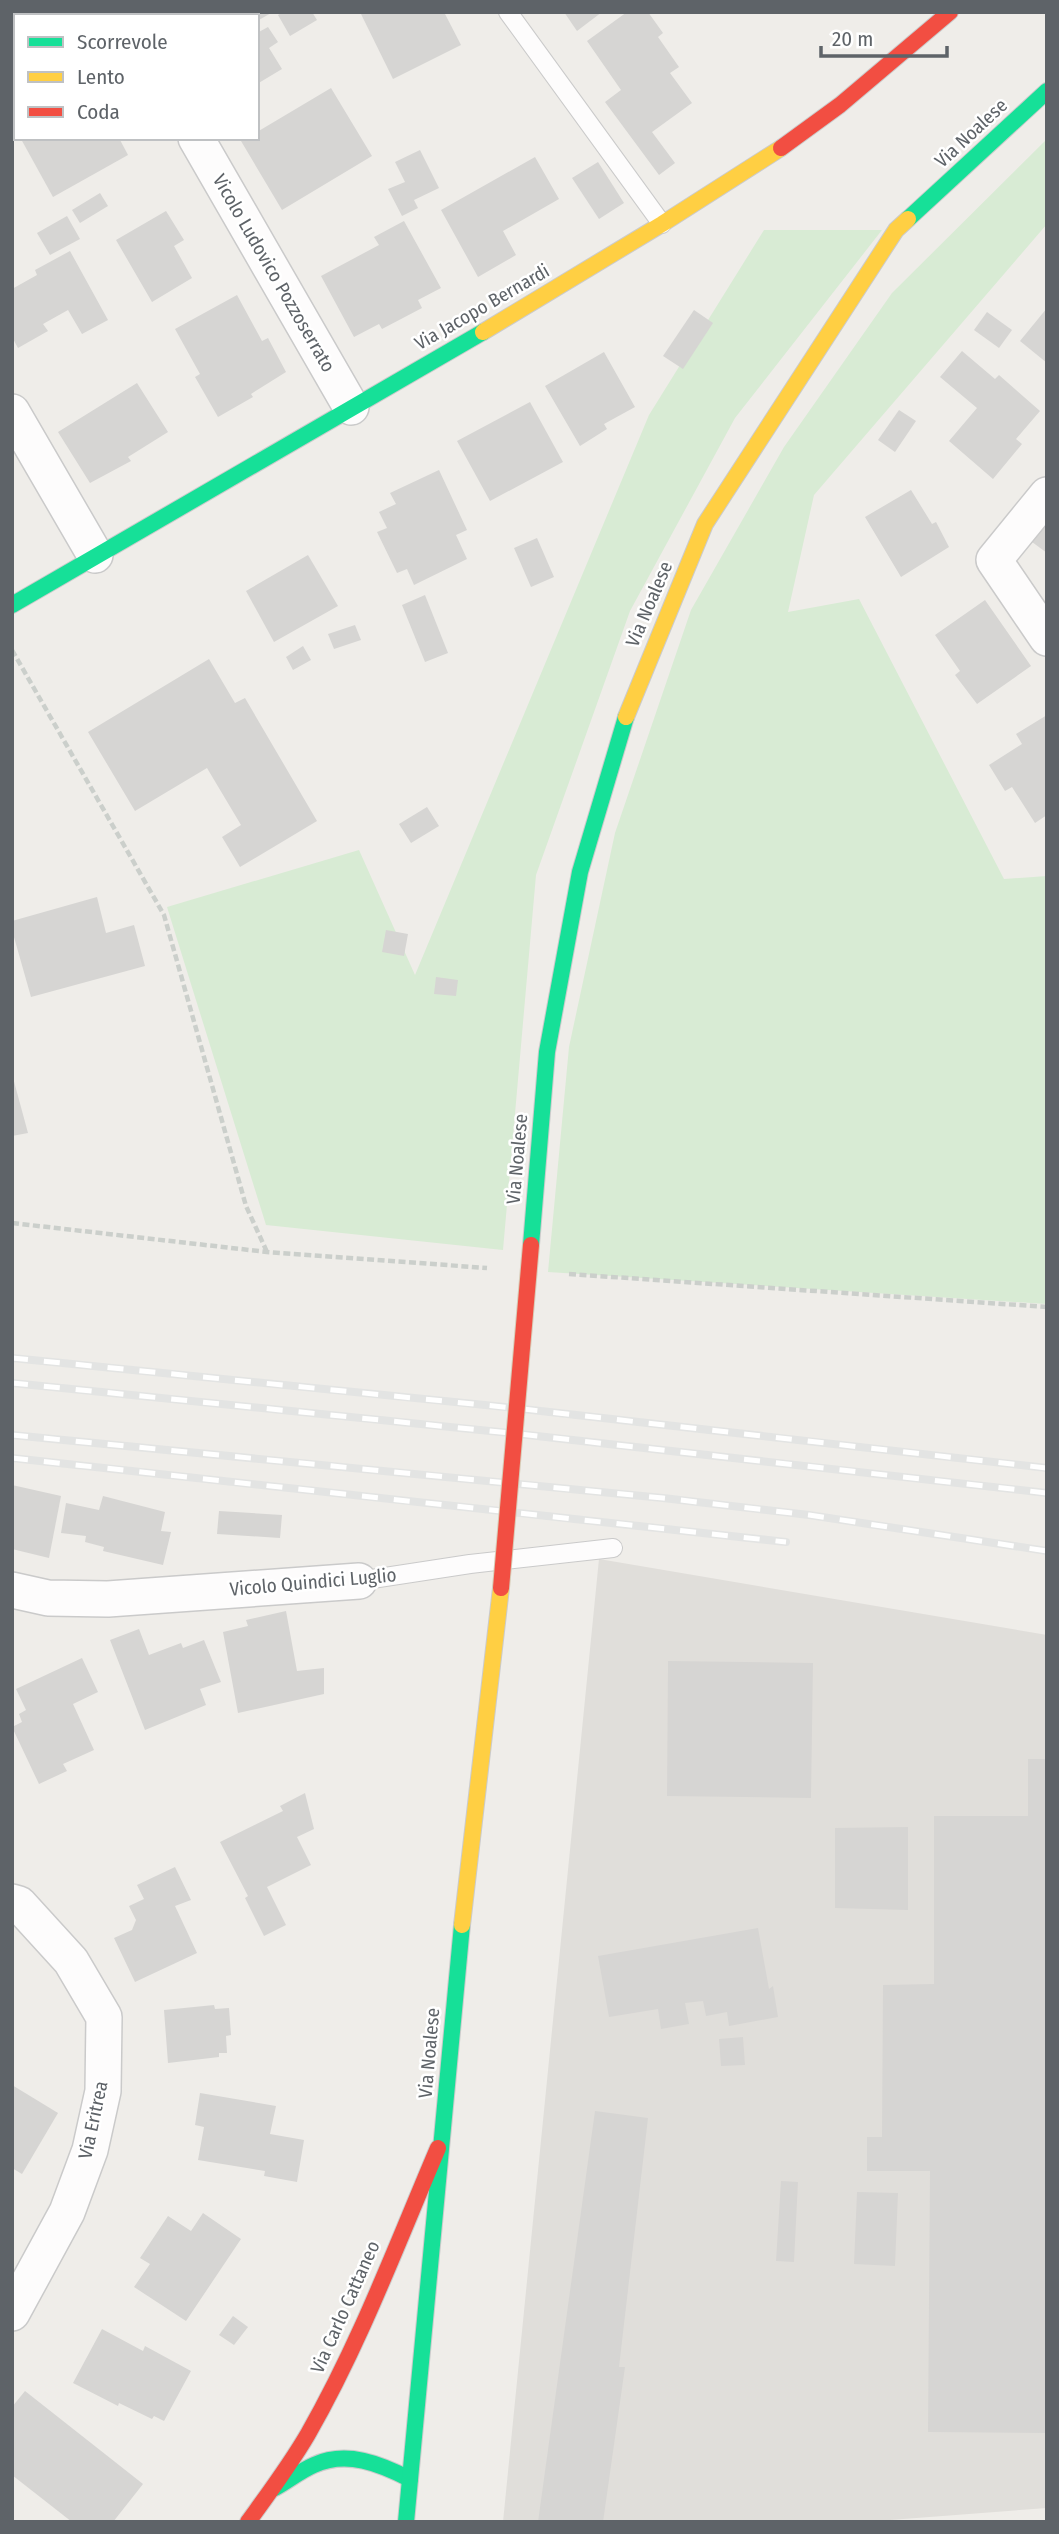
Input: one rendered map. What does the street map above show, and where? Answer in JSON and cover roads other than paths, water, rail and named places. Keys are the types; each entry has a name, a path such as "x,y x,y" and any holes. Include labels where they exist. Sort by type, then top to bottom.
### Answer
{"main road":[{"name":"Via Jacopo Bernardi","path":"12,605 500,322 662,224 799,136 950,12"},
{"name":"Via Noalese","path":"406,2522 467,1872 501,1588 547,1052 580,872 629,707 705,524 895,230 1047,91"},
{"name":"Via Carlo Cattaneo","path":"247,2522 275,2488 340,2375 442,2137"},
{"name":"Via Carlo Cattaneo","path":"275,2488 316,2464 347,2458 378,2463 410,2479"}],"street":[{"name":"Vicolo Ludovico Pozzoserrato","path":"197,140 351,407"},
{"path":"12,412 95,555"},
{"path":"1047,495 993,560 1047,638"},
{"name":"Vicolo Quindici Luglio","path":"12,1590 48,1598 108,1599 359,1581"},
{"name":"Via Eritrea","path":"12,1902 19,1904 71,1961 104,2018 103,2091 90,2150 67,2212 12,2314"}],"lane":[{"path":"508,12 662,224"},
{"name":"Vicolo Quindici Luglio","path":"359,1581 470,1564 613,1548"}],"railway":[{"path":"12,1358 514,1408 1047,1468"},
{"path":"12,1383 510,1433 1047,1493"},
{"path":"12,1435 663,1498 809,1515 1047,1551"},
{"path":"12,1458 786,1542"}]}
